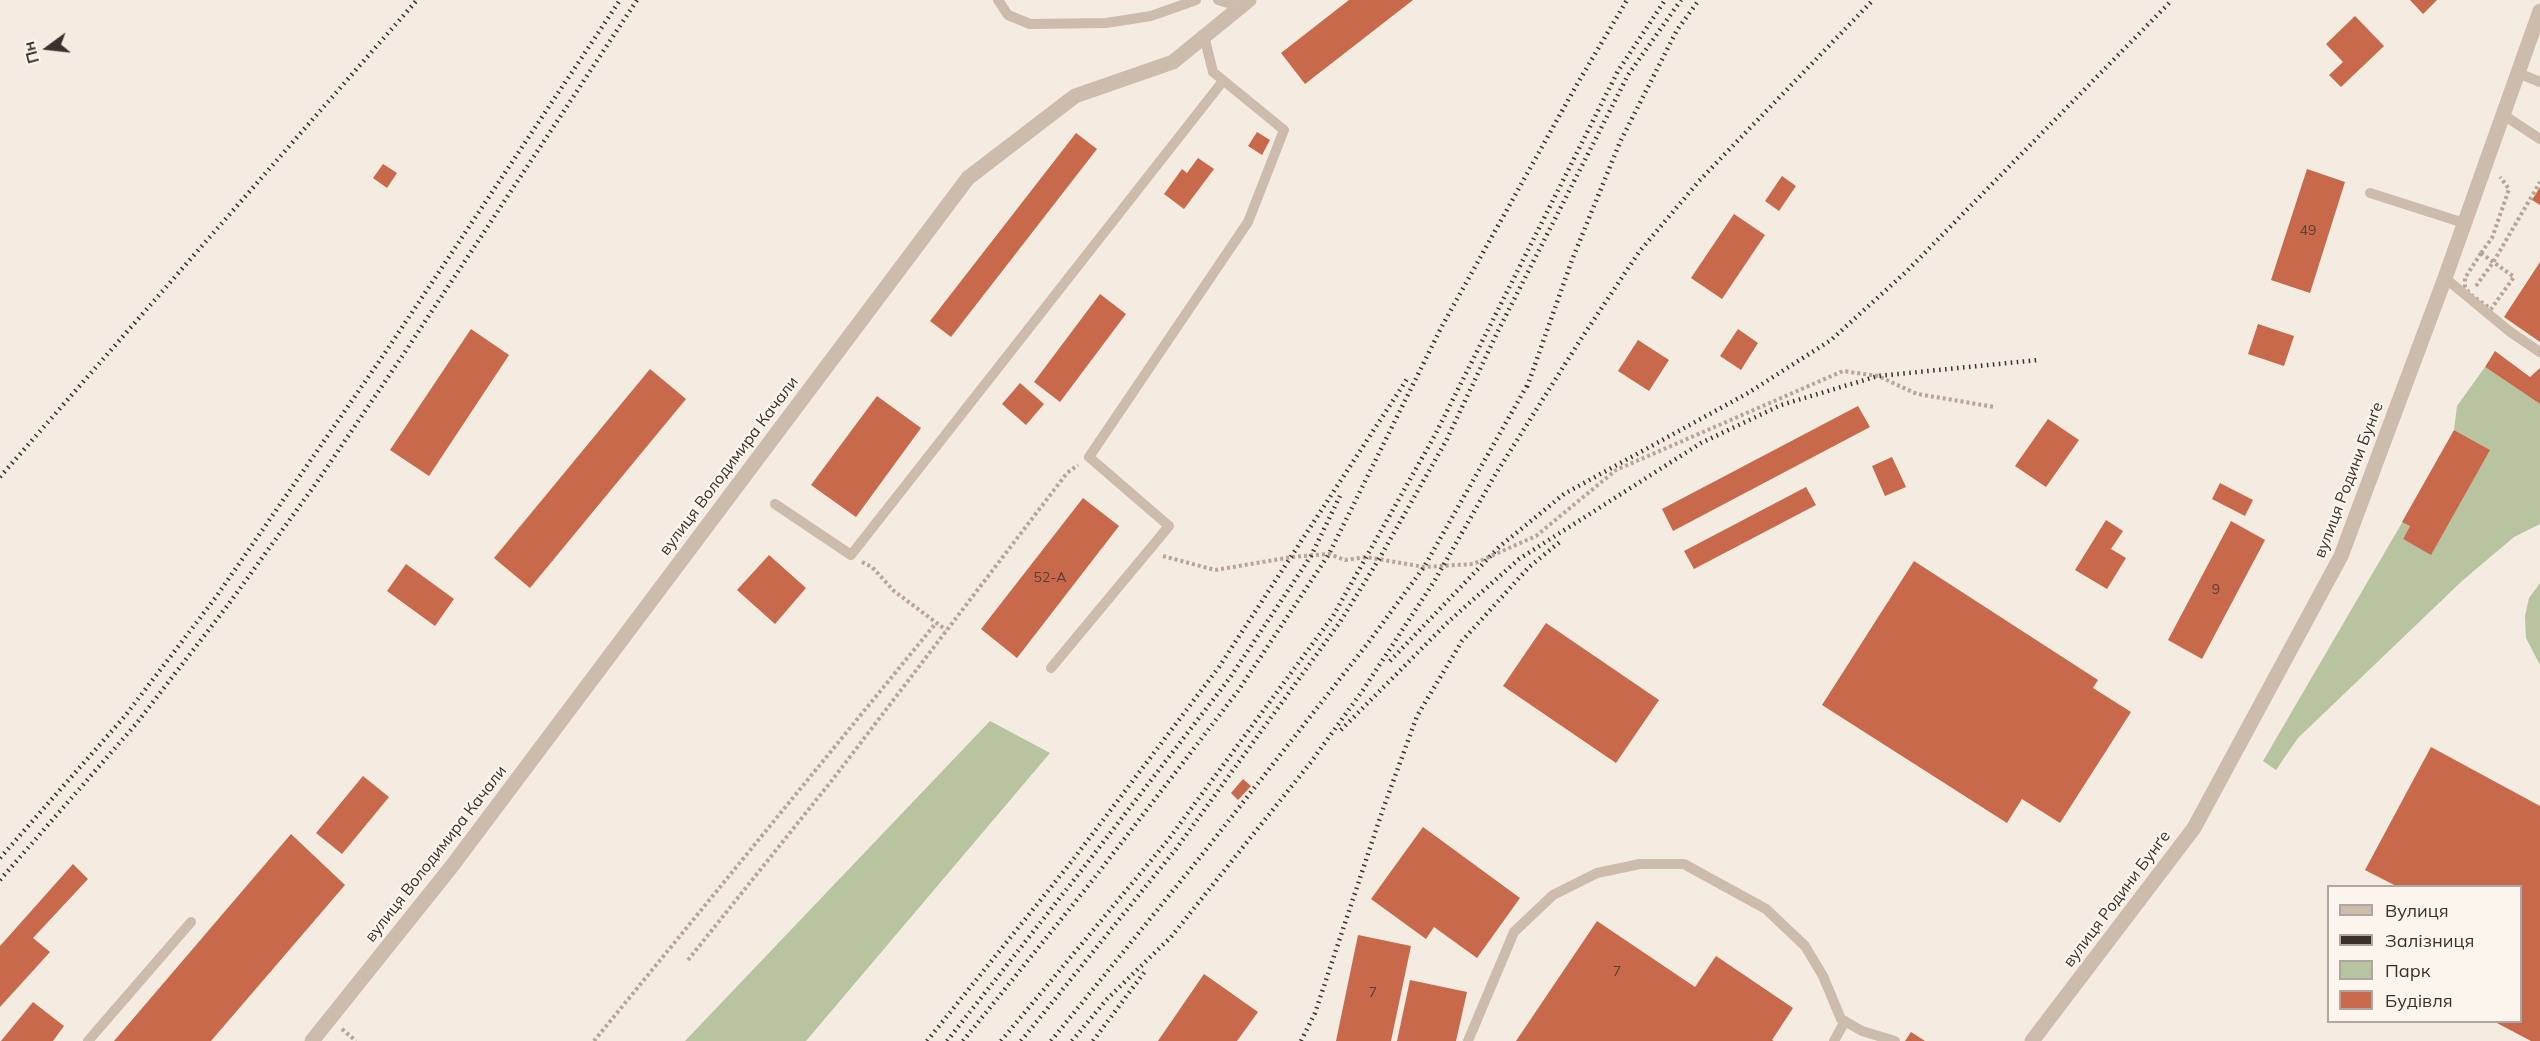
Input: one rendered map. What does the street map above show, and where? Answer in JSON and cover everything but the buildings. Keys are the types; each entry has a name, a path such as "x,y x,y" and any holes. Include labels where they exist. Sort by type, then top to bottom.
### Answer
{"street":[{"name":"вулиця Володимира Качали","path":"312,1041 452,866 968,178 1075,96 1173,62 1245,3"},
{"name":"вулиця Родини Бунґе","path":"2032,1041 2194,828 2341,556 2445,278 2540,11"}],"lane":[{"path":"998,0 1008,15 1030,24 1106,23 1151,16 1196,0"},
{"path":"1218,0 1245,3"},
{"path":"1051,668 1169,526 1089,457 1248,222 1284,130 1213,72 1204,36"},
{"path":"2518,72 2540,81"},
{"path":"775,504 851,555 1224,81"},
{"path":"2502,114 2540,139"},
{"path":"2370,193 2464,223"},
{"path":"2445,278 2509,331 2540,352"},
{"path":"1468,1041 1514,932 1553,895 1597,873 1640,864 1684,864 1766,909 1804,946 1823,976 1841,1019 1862,1031 1895,1041"},
{"path":"88,1041 191,922"},
{"path":"1834,1041 1845,1021"}],"path":[{"path":"2481,253 2514,277 2491,309 2470,294 2465,287 2465,278 2481,253 2492,238 2509,189 2499,178 2504,168"},
{"path":"2470,294 2494,261 2540,182"},
{"path":"1147,552 1215,570 1292,557 1329,554 1345,560 1366,557 1424,567 1473,564 1536,536 1616,470 1843,371 1878,376 1917,394 1995,407"},
{"path":"688,960 833,779 1066,473 1089,457"},
{"path":"851,555 872,567 894,591 946,630"},
{"path":"594,1041 936,623"}],"green space":[{"path":"2485,367 2540,404 2540,524 2514,537 2462,581 2298,738 2276,770 2263,761 2403,521 2410,526 2403,539 2430,554 2489,450 2454,430 2457,406"},
{"path":"2540,583 2540,665 2526,638 2525,616 2529,598"},
{"path":"990,721 1050,753 806,1041 685,1041"}],"railway":[{"path":"0,477 417,0"},
{"path":"0,858 125,716 216,597 387,350 620,0"},
{"path":"0,880 136,724 228,605 317,482 403,355 637,0"},
{"path":"963,1041 1092,881 1238,691 1329,554 1442,326 1576,86 1627,0"},
{"path":"1001,1041 1168,840 1333,616 1435,435 1618,71 1665,0"},
{"path":"1021,1041 1176,849 1340,622 1379,559 1446,441 1498,331 1628,75 1681,0"},
{"path":"1527,387 1572,260 1620,142 1677,30 1699,0"},
{"path":"1072,1041 1107,999 1171,937 1311,762 1363,690 1435,580 1495,475 1639,252 1699,181 1873,0"},
{"path":"1390,661 1499,547 1564,494 1748,393 1831,340 1907,271 2172,0"},
{"path":"1341,730 1449,621 1519,559 1701,443 1781,405 1878,376 2038,360"},
{"path":"927,1041 1072,861 1219,667 1409,376"},
{"path":"1051,1041 1197,861 1368,643 1424,567 1529,382"},
{"path":"947,1041 1229,679 1311,556 1340,496"},
{"path":"1301,1041 1315,1013 1382,812 1417,716 1462,641 1529,567 1561,541"},
{"path":"1093,1041 1146,970"}]}
